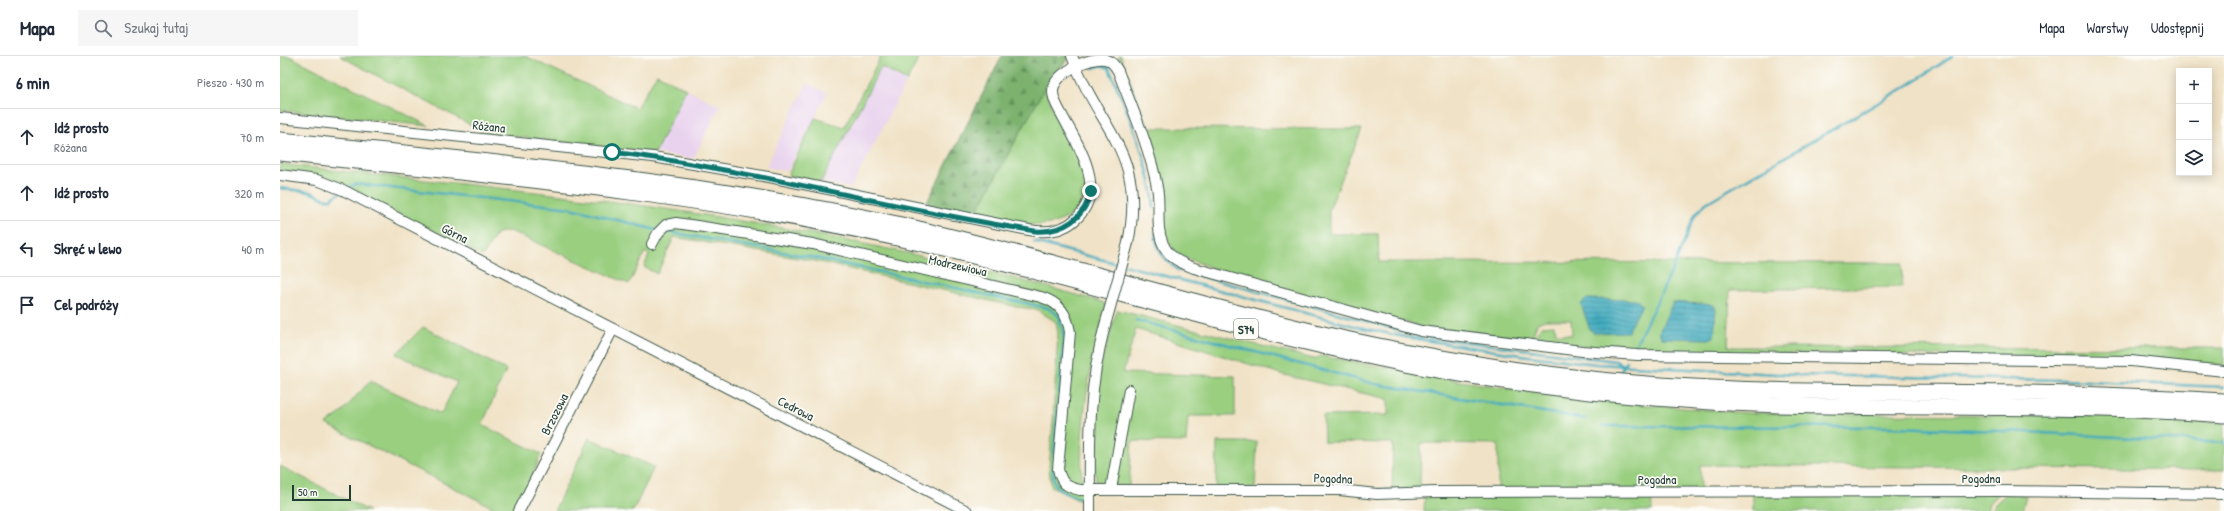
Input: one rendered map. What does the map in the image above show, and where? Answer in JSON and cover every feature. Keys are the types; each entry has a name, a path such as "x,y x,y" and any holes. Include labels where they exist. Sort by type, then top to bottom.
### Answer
{"highway":[{"name":"S74","path":"280,140 600,174 791,203 896,224 1001,248 1207,305 1347,339 1423,354 1541,373 1672,386 1761,391 2045,393 2224,401"},
{"name":"S74","path":"280,153 642,193 824,223 1008,264 1293,340 1415,366 1522,384 1612,394 1716,402 1850,406 2075,407 2224,414"}],"street":[{"path":"1072,56 1117,140 1128,167 1134,208 1128,243 1094,371 1090,408 1090,511"},
{"name":"Różana","path":"280,118 612,152 696,164 1029,230 1045,231 1057,229 1069,224 1079,216 1091,191 1088,168 1056,102 1053,85 1058,77 1077,67 1098,59 1105,59 1113,64 1118,71 1153,170 1158,194 1162,240 1172,257 1194,268 1408,328 1582,351 1637,355 2131,361 2224,371"},
{"name":"Górna","path":"280,175 316,180 345,191 612,329"},
{"name":"Modrzewiowa","path":"652,244 661,231 676,223 814,244 1041,297 1053,302 1064,312 1070,332 1058,469 1060,479 1069,488 1080,490 1090,489"},
{"name":"Brzozowa","path":"519,511 612,329"},
{"name":"Cedrowa","path":"612,329 967,511"},
{"path":"1111,489 1129,390"},
{"name":"Pogodna","path":"1090,489 1261,491 1339,490 1377,494 1436,492 1978,491 2224,494"}],"shaded area":[{"path":"881,66 907,81 851,188 821,182"},
{"path":"807,83 827,93 788,171 766,167"},
{"path":"686,89 720,106 693,159 655,153"}],"green space":[{"path":"280,56 289,56 429,126 280,110"},
{"path":"340,56 525,56 636,108 657,74 686,89 655,153 486,133"},
{"path":"881,56 920,56 907,81 881,67 821,182 788,175 815,118 844,127"},
{"path":"1002,56 1072,56 1051,77 975,214 926,204"},
{"path":"1119,56 1121,56 1148,128 1362,129 1329,210 1329,234 1378,234 1379,262 1902,263 1902,287 1730,290 1728,347 2224,348 2224,366 2164,359 1620,351 1539,340 1536,335 1541,326 1554,325 1557,334 1572,335 1571,320 1545,320 1537,323 1532,339 1528,340 1426,328 1221,271 1178,255 1169,243 1165,229 1162,184"},
{"path":"1051,77 1048,89 1051,103 1082,164 1086,180 1085,194 1078,208 1068,217 1043,225 1016,223 975,214"},
{"path":"280,164 561,195 727,219 916,255 978,269 1102,302 1106,304 1094,353 1083,424 1083,499 1078,500 1051,486 1049,467 1058,333 1056,322 1036,309 1017,307 815,261 674,237 657,274 644,267 649,255 645,252 629,284 510,231 497,233 483,256 353,191 280,173"},
{"path":"1117,310 1314,359 1321,356 1460,381 1585,400 1746,413 2098,416 2224,423 2224,470 1700,465 1701,492 1498,490 1498,444 1421,443 1420,492 1651,492 1652,511 1424,511 1425,497 1363,489 1392,489 1393,443 1324,442 1323,416 1388,415 1388,399 1284,375 1136,329 1123,373 1235,376 1235,416 1188,416 1186,442 1132,441 1129,486 1100,484 1096,482 1093,443 1099,371"},
{"path":"423,327 506,370 482,425 541,454 518,511 500,511 326,424 341,413 370,381 441,414 457,382 396,354"},
{"path":"589,438 654,467 633,511 554,511"},
{"path":"1217,442 1257,442 1255,488 1216,489"},
{"path":"280,466 369,511 280,511"},
{"path":"1753,491 2001,491 1989,503 1987,511 1753,511"},
{"path":"2006,494 2026,495 2022,511 1992,511 1995,504"}],"water":[{"path":"1587,299 1637,300 1642,305 1628,332 1594,333 1590,330 1581,304"},
{"path":"1673,302 1714,305 1716,309 1714,337 1709,339 1662,338 1659,332"}],"waterway":[{"path":"1634,348 1671,273 1695,215 1706,203 1902,89 1953,56"},
{"path":"1093,68 1101,65 1109,68 1143,155 1152,191 1154,208"},
{"path":"346,189 356,184 571,208 656,230"},
{"path":"280,188 310,192 325,199 331,199 341,192"},
{"path":"663,231 816,258 1048,308 1059,316 1064,337 1054,456"},
{"path":"1155,233 1159,250 1178,270 1421,336 1615,361 1622,364"},
{"path":"1034,242 1119,264"},
{"path":"1124,265 1358,327 1405,337 1528,356 1597,364 1797,375 2064,380 2224,387"},
{"path":"1136,320 1375,384 1586,419"},
{"path":"1619,374 1627,361"},
{"path":"1602,426 1895,427 2025,432 2224,443"},
{"path":"1053,469 1054,482 1059,490 1080,498"}],"route":[{"path":"612,152 695,163 1035,231 1049,231 1069,224 1079,216 1091,191"}]}
